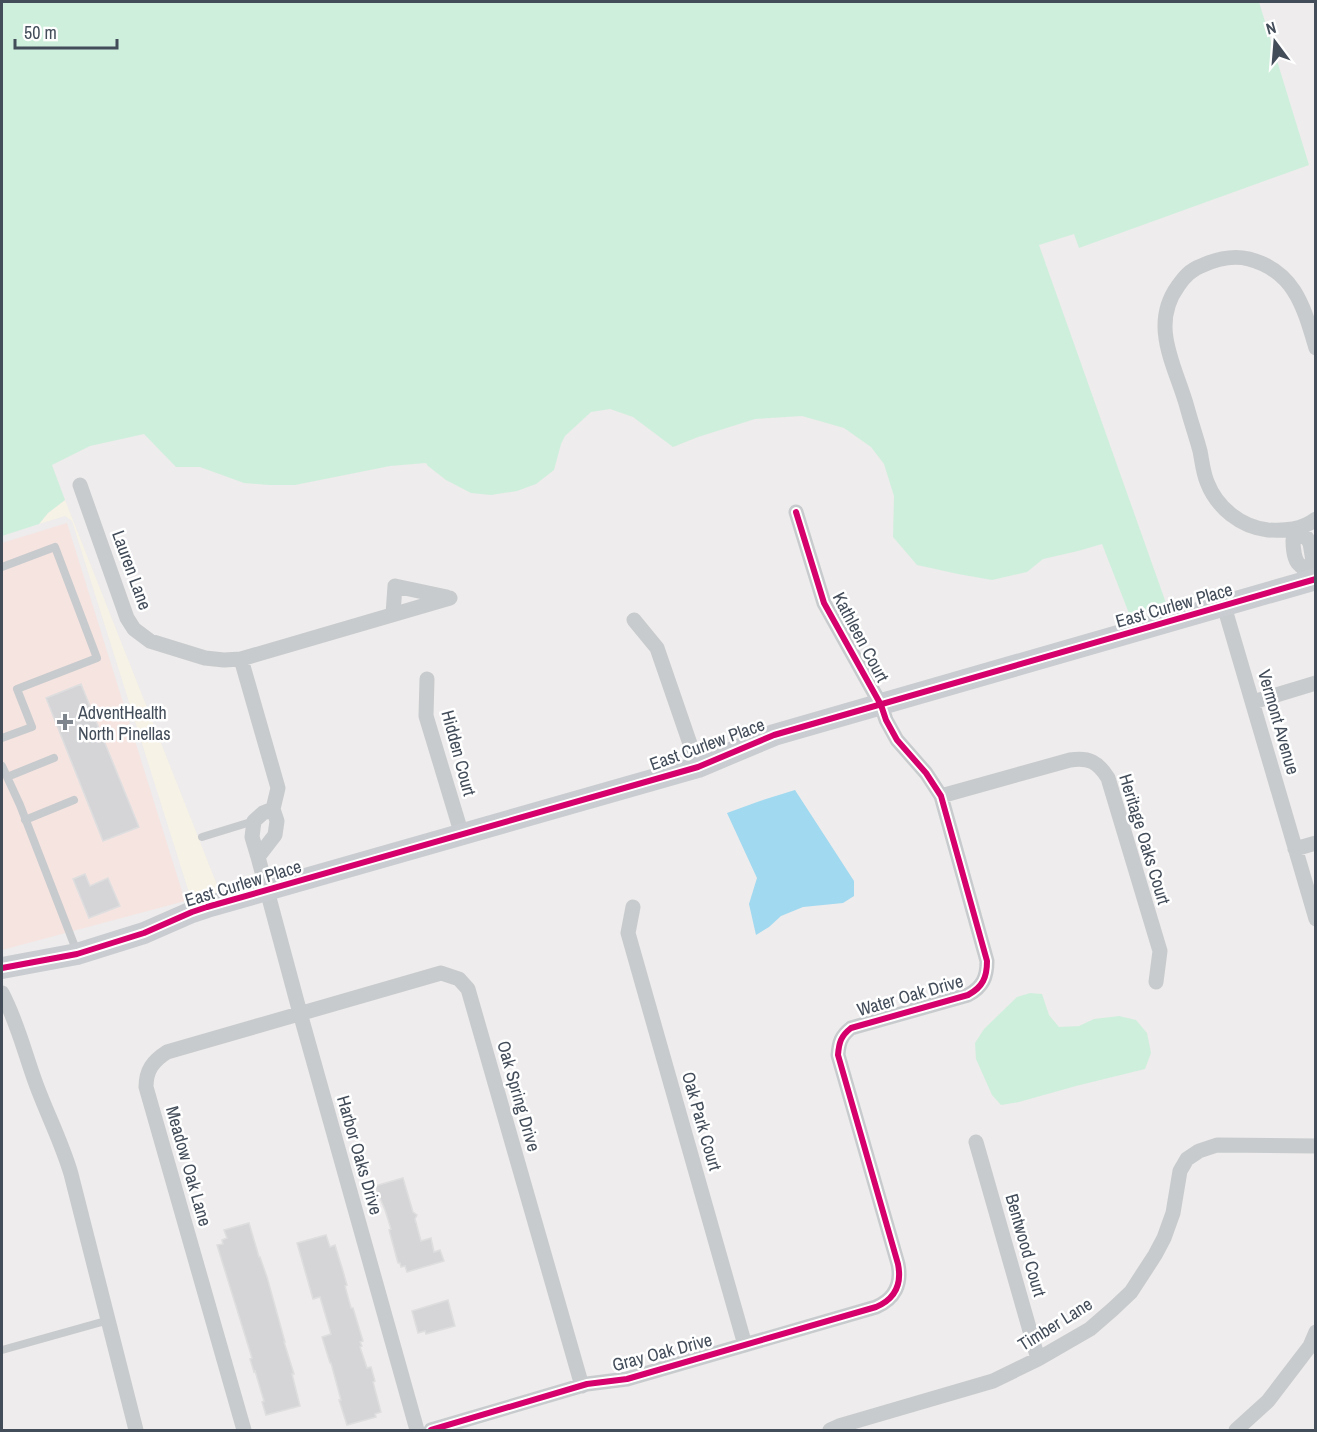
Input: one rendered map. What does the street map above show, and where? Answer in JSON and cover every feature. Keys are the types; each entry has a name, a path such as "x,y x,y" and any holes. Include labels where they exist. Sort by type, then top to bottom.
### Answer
{"street":[{"path":"1313,576 1310,543 1306,537 1297,533 1261,529 1248,525 1231,515 1213,495 1204,473 1183,391 1167,348 1165,326 1167,309 1174,291 1189,272 1227,257 1245,258 1267,265 1295,290 1316,348"},
{"name":"Lauren Lane","path":"80,485 127,618 134,629 150,641 205,658 241,659 393,614"},
{"name":"Kathleen Court","path":"796,512 824,603 881,705"},
{"path":"1297,533 1316,519"},
{"name":"East Curlew Place","path":"2,968 77,954 144,933 198,910 698,768 774,735 1224,606 1313,576"},
{"name":"Vermont Avenue","path":"1224,606 1316,919"},
{"path":"634,620 657,648 698,768"},
{"path":"241,659 278,788 273,809 277,821 275,835 258,857"},
{"name":"Hidden Court","path":"427,679 426,716 462,835"},
{"path":"1253,702 1316,683"},
{"name":"Water Oak Drive","path":"881,705 897,740 926,773 941,796 987,961 987,972 981,987 968,995 851,1028 842,1036 838,1044 838,1055 898,1264 900,1278 896,1291"},
{"name":"Heritage Oaks Court","path":"941,796 1070,760 1085,759 1098,765 1108,778 1160,951 1156,982"},
{"path":"266,891 252,837 254,821 263,813 273,809"},
{"path":"1295,849 1316,843"},
{"name":"Harbor Oaks Drive","path":"266,891 417,1431"},
{"name":"Oak Park Court","path":"633,907 628,933 745,1345"},
{"name":"Oak Spring Drive","path":"300,1013 441,973 459,979 468,989 582,1386"},
{"path":"2,993 66,1158 136,1431"},
{"name":"Meadow Oak Lane","path":"244,1431 146,1087 147,1077 153,1063 166,1052 300,1013"},
{"name":"Bentwood Court","path":"976,1142 1038,1359"},
{"name":"Timber Lane","path":"830,1431 839,1426 993,1381 1038,1359 1090,1329 1113,1310 1135,1287 1155,1255 1173,1213 1180,1171 1190,1156 1217,1144 1316,1146"},
{"name":"Gray Oak Drive","path":"431,1431 582,1386 627,1378 876,1307 889,1300 896,1291"},
{"path":"1236,1431 1268,1401 1310,1346 1316,1332"}],"lane":[{"path":"2,567 55,547 97,658 17,689 32,727 2,738"},
{"path":"6,777 54,758"},
{"path":"2,766 26,820 77,954"},
{"path":"26,820 74,800"},
{"path":"202,837 254,821"},
{"path":"2,1350 109,1320"}],"shaded area":[{"path":"65,500 221,895 187,906 191,899 72,521 65,516 39,524 48,513"},
{"name":"AdventHealth North Pinellas","path":"67,523 185,901 2,950 2,543"}],"green space":[{"path":"2,2 1259,2 1309,165 1079,248 1074,234 1039,245 1166,603 1130,616 1102,544 1043,559 1027,572 992,580 917,565 893,537 894,496 884,464 871,447 844,428 802,416 755,419 673,447 633,417 610,409 591,412 565,436 554,470 536,484 517,491 491,495 471,493 446,480 426,463 390,466 295,485 244,483 200,467 176,467 144,434 90,446 52,465 65,500 48,513 39,524 2,536"},
{"path":"1030,993 1042,994 1049,1015 1059,1027 1079,1026 1094,1019 1119,1016 1136,1020 1147,1033 1151,1053 1145,1069 1001,1105 992,1095 976,1059 975,1043 984,1029 1017,997"}],"water":[{"path":"795,790 854,881 854,896 843,903 803,907 781,916 756,935 749,904 757,878 727,813"}],"building":[{"path":"81,684 139,827 103,841 46,698"},
{"path":"85,874 90,886 108,878 120,906 89,918 73,879"},
{"path":"403,1178 413,1212 417,1215 415,1219 421,1241 431,1238 434,1252 440,1250 444,1261 407,1272 405,1266 401,1267 398,1263 389,1230 391,1229 375,1186"},
{"path":"249,1223 267,1277 294,1374 292,1374 300,1406 266,1415 262,1402 264,1401 250,1359 252,1358 217,1245 223,1244 222,1240 227,1238 224,1230"},
{"path":"326,1235 330,1247 335,1245 351,1308 353,1308 363,1341 360,1342 362,1346 360,1347 367,1368 371,1367 381,1412 375,1414 376,1417 347,1425 322,1337 331,1334 320,1297 313,1299 297,1243"},
{"path":"448,1300 455,1326 426,1334 425,1331 418,1333 412,1311"}],"cycle path":[{"path":"431,1430 587,1384 627,1379 876,1307 888,1300 896,1290 899,1278 898,1264 838,1055 840,1043 851,1028 968,995 983,981 987,961 941,796 926,773 897,740 881,705 824,603 796,512"},
{"path":"2,968 77,954 144,933 207,907 698,767 774,735 1316,579"}],"place":[{"name":"AdventHealth North Pinellas","path":"65,722"}]}
